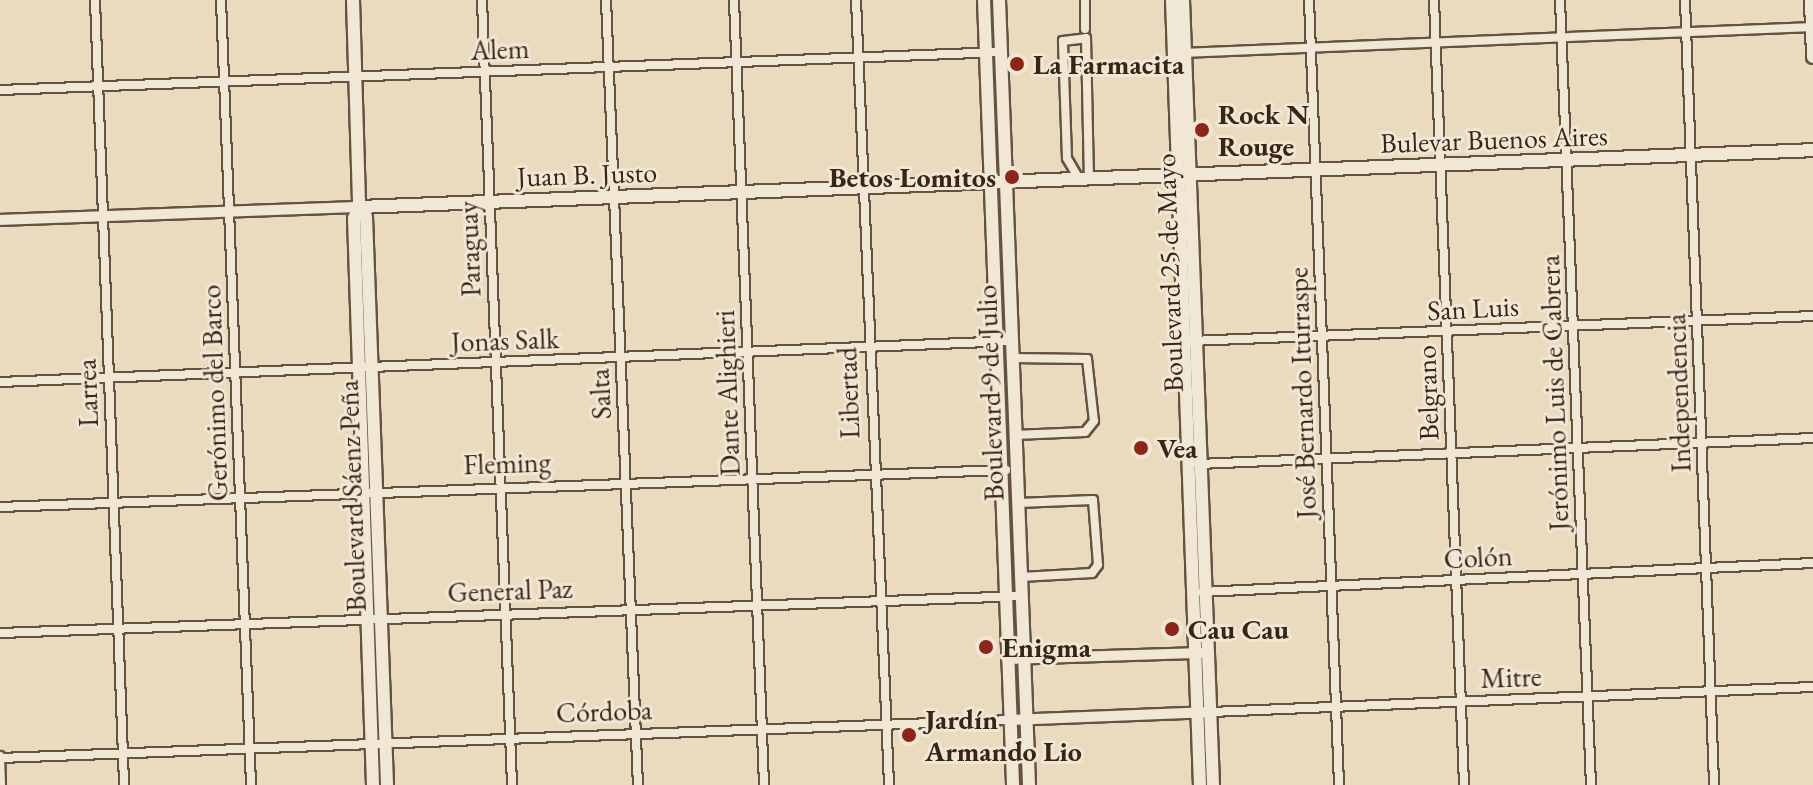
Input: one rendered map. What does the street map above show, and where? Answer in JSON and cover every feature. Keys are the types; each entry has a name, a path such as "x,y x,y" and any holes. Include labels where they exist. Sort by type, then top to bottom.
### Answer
{"main road":[{"name":"Boulevard Sáenz Peña","path":"353,0 359,207 354,218 365,368 379,743 387,785"},
{"name":"Boulevard 9 de Julio","path":"984,0 1013,785"},
{"name":"Boulevard 9 de Julio","path":"999,0 1029,785"},
{"name":"Boulevard 25 de Mayo","path":"1172,0 1180,53"},
{"name":"Boulevard 25 de Mayo","path":"1183,0 1180,53 1183,176 1204,712 1200,785"},
{"path":"1811,0 1813,57"},
{"name":"Bulevar Buenos Aires","path":"1183,176 1813,150"},
{"name":"Juan B. Justo","path":"359,207 1183,176"},
{"name":"Boulevard 25 de Mayo","path":"1204,712 1213,785"},
{"name":"Boulevard Sáenz Peña","path":"373,785 379,743"}],"street":[{"name":"Larrea","path":"95,0 124,785"},
{"name":"Gerónimo del Barco","path":"221,0 251,785"},
{"name":"Paraguay","path":"482,0 512,785"},
{"name":"Salta","path":"606,0 611,197 638,785"},
{"name":"Dante Alighieri","path":"734,0 764,785"},
{"name":"Libertad","path":"856,0 873,473 889,785"},
{"path":"1084,180 1085,0"},
{"name":"José Bernardo Iturraspe","path":"1309,0 1339,785"},
{"name":"Belgrano","path":"1434,0 1464,785"},
{"name":"Jerónimo Luis de Cabrera","path":"1560,0 1591,785"},
{"name":"Independencia","path":"1685,0 1714,785"},
{"path":"1180,53 1812,27"},
{"path":"1084,180 1068,164 1064,39 1086,33"},
{"name":"Alem","path":"0,90 1001,52"},
{"name":"Juan B. Justo","path":"0,220 359,207"},
{"name":"San Luis","path":"1189,341 1813,316"},
{"name":"Jonas Salk","path":"0,382 1012,341"},
{"path":"1012,358 1083,357 1091,370 1094,421 1085,432 1015,435"},
{"path":"1194,464 1813,438"},
{"name":"Fleming","path":"0,507 500,485 1016,470"},
{"path":"1018,503 1090,499 1095,503 1098,565 1092,573 1021,577"},
{"name":"Colón","path":"1199,592 1813,563"},
{"name":"General Paz","path":"0,633 244,621 880,598 1022,596"},
{"path":"1007,659 1202,653"},
{"name":"Mitre","path":"1204,712 1813,687"},
{"name":"Córdoba","path":"0,757 1204,712"},
{"path":"0,757 1,785"}],"place":[{"name":"La Farmacita","path":"1017,64"},
{"name":"Rock N Rouge","path":"1202,130"},
{"name":"Betos Lomitos","path":"1012,177"},
{"name":"Vea","path":"1141,448"},
{"name":"Cau Cau","path":"1172,629"},
{"name":"Enigma","path":"986,647"},
{"name":"Jardín Armando Lio","path":"909,735"}]}
